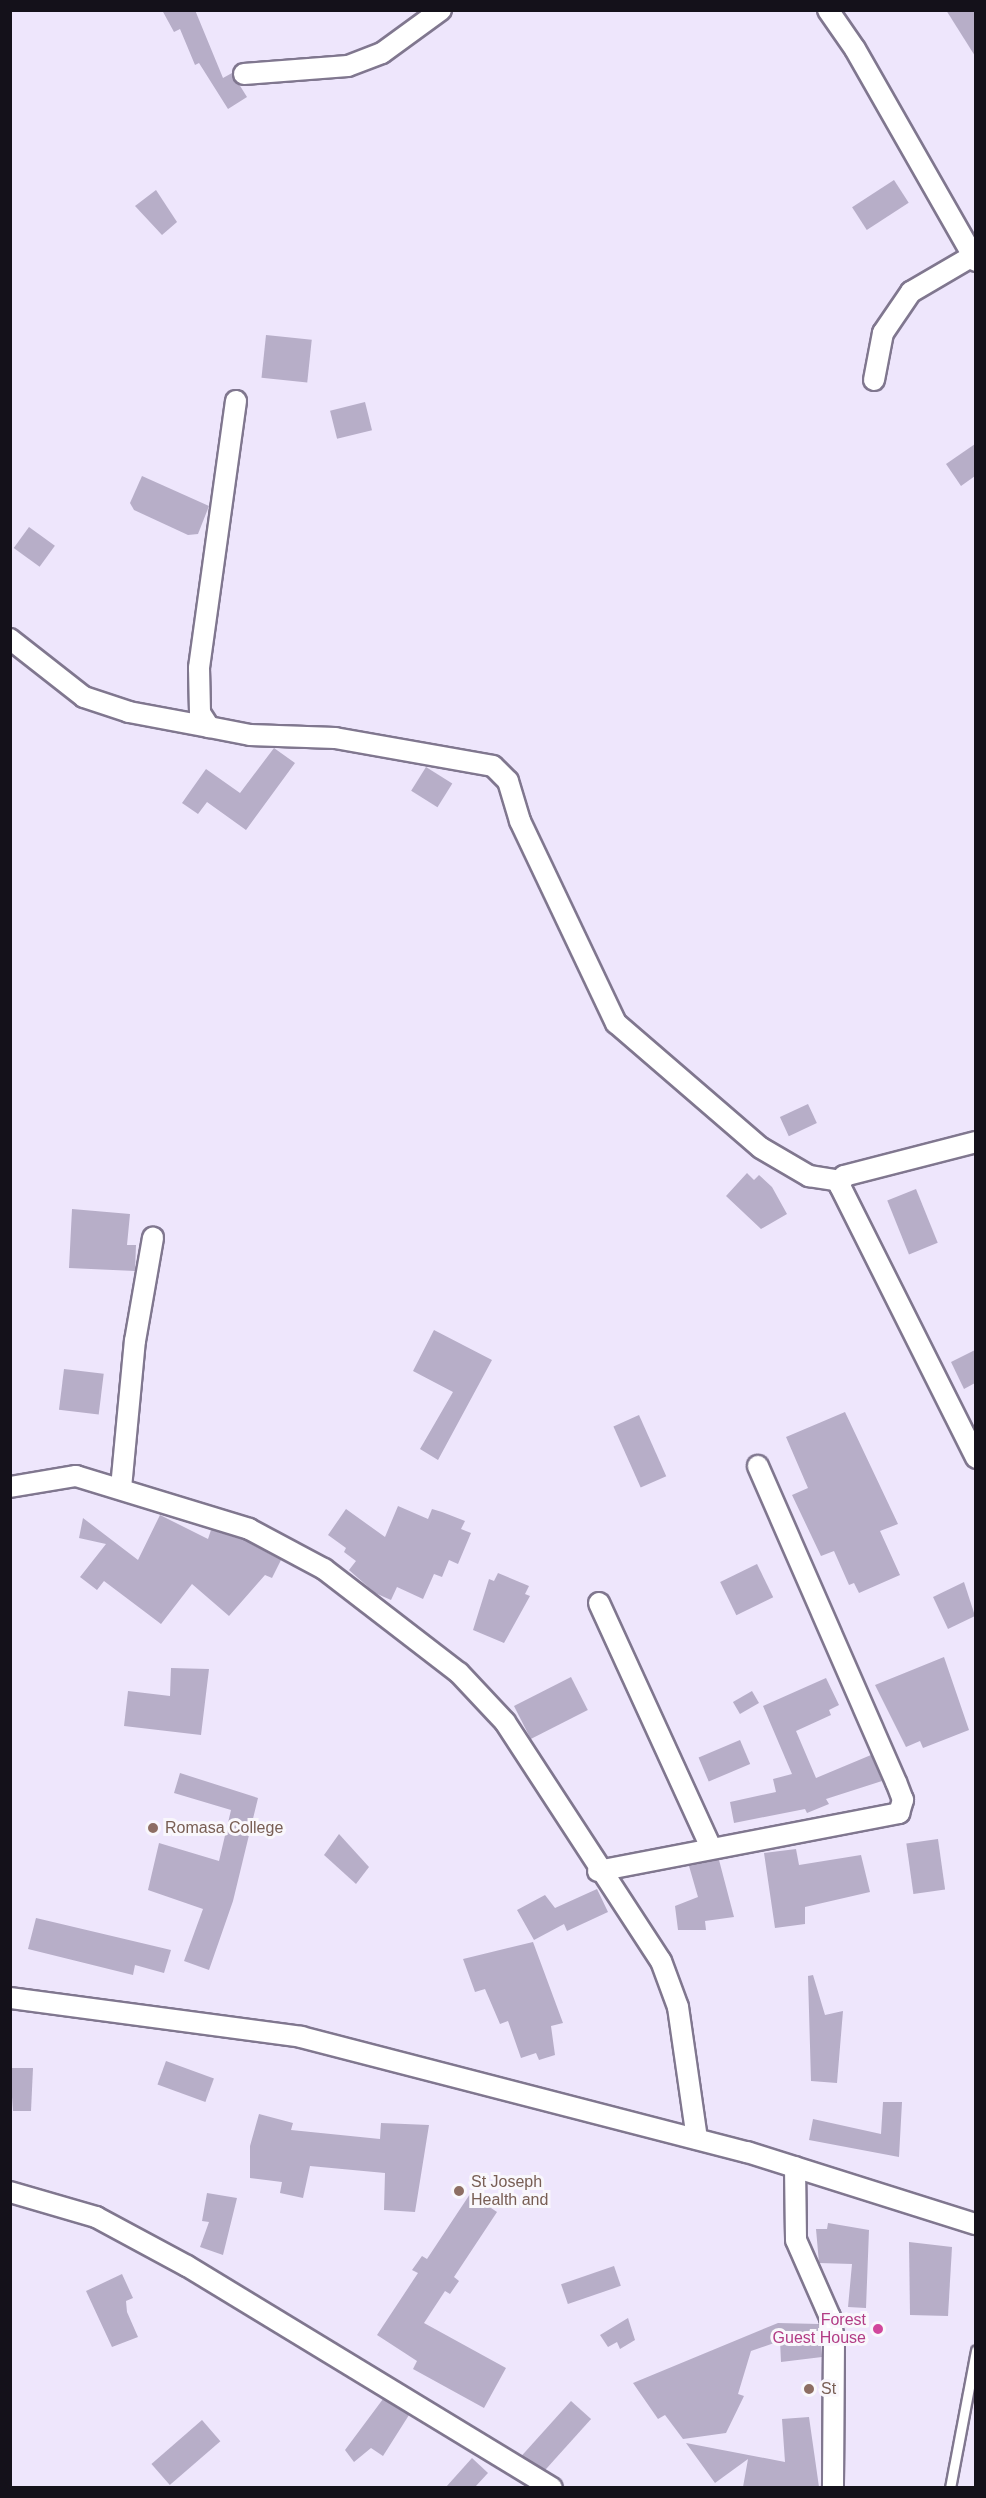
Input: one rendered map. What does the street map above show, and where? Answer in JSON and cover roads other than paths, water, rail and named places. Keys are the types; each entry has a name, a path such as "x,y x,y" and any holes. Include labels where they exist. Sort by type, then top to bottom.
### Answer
{"street":[{"path":"243,74 348,66 382,53 441,10"},
{"path":"828,10 855,49 974,257 911,292 883,333 874,380"},
{"path":"209,727 200,713 199,668 236,401"},
{"path":"10,639 84,697 129,712 250,735 335,738 493,766 508,781 520,821 616,1023 762,1148 809,1176 842,1181 975,1142"},
{"path":"842,1181 861,1236 975,1458"},
{"path":"121,1488 135,1341 153,1238"},
{"path":"598,1871 710,1845 886,1819 899,1813 903,1800 758,1467"},
{"path":"10,1487 76,1476 249,1528 305,1559 459,1673 505,1722 598,1871 644,1934 668,1980 691,2072 698,2139"},
{"path":"599,1603 710,1845"},
{"path":"10,1998 301,2037 698,2139 975,2224"},
{"path":"795,2167 796,2240 830,2317 834,2340 832,2487"},
{"path":"10,2192 96,2217 187,2266 552,2487"}],"lane":[{"path":"950,2487 975,2350"}],"place":[{"name":"Romasa College","path":"153,1828"},
{"name":"St Joseph Health and","path":"459,2191"},
{"name":"Forest Guest House","path":"878,2329"},
{"name":"St","path":"809,2389"}]}
